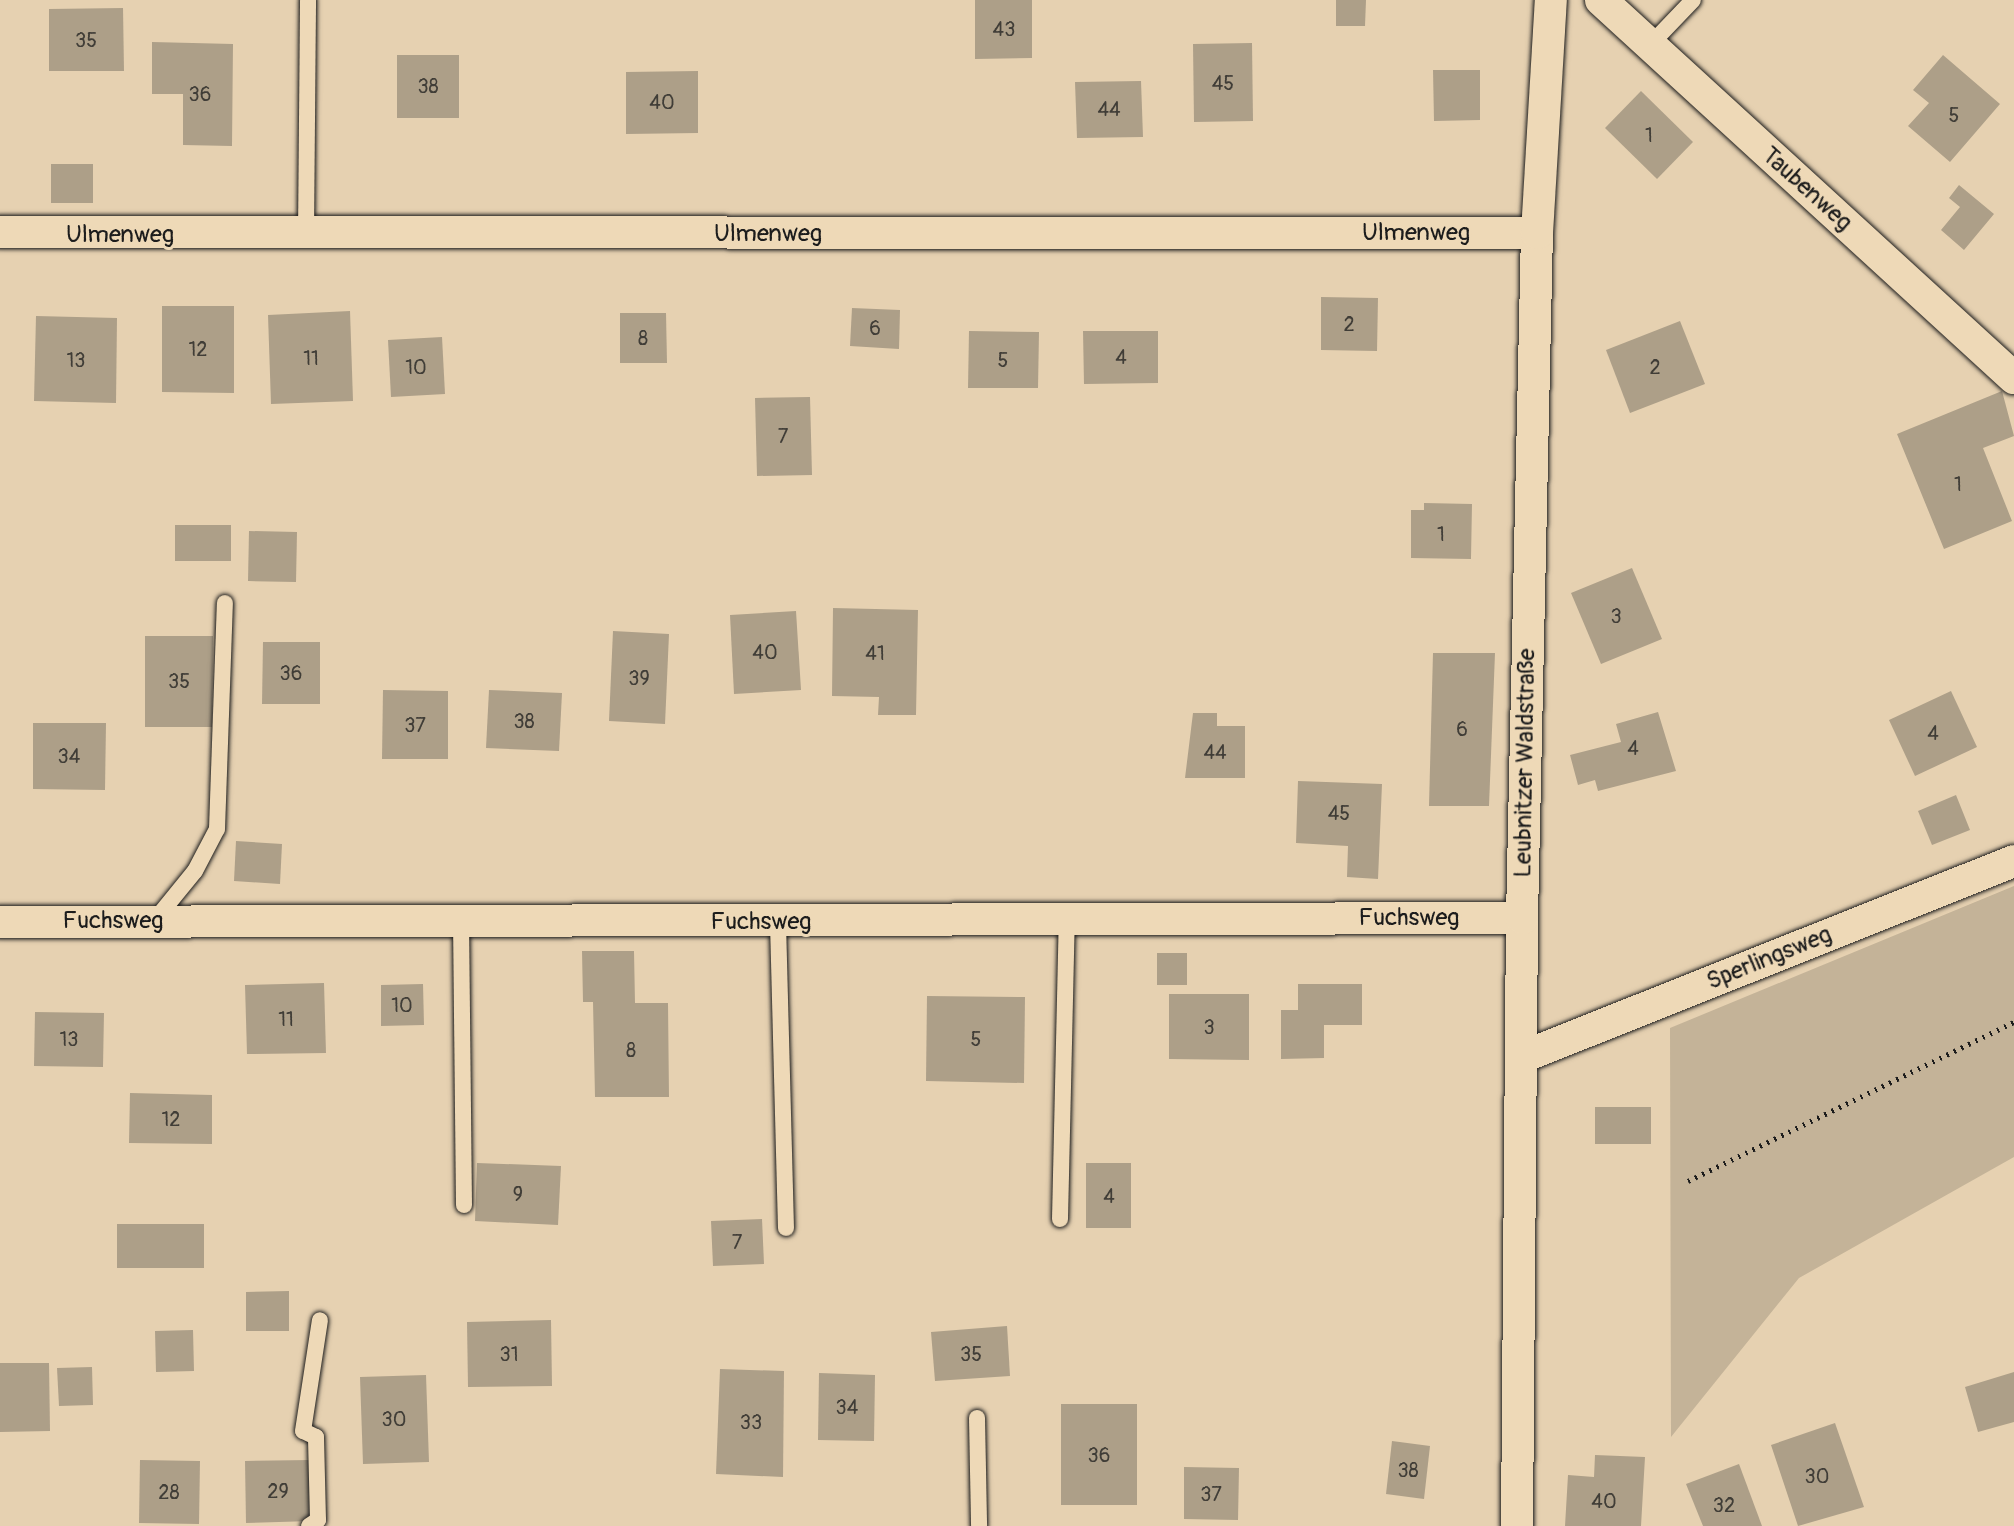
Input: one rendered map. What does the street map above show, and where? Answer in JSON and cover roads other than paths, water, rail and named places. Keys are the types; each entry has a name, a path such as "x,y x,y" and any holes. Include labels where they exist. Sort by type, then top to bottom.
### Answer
{"street":[{"name":"Leubnitzer Waldstraße","path":"1517,1526 1525,1056 1522,918 1537,233 1551,0"},
{"name":"Taubenweg","path":"1601,0 2014,378"},
{"name":"Ulmenweg","path":"0,232 1537,233"},
{"name":"Sperlingsweg","path":"1525,1056 2014,861"},
{"name":"Fuchsweg","path":"0,922 461,919 778,923 1067,916 1522,918"}],"lane":[{"path":"306,234 308,0"},
{"path":"1650,45 1693,0"},
{"path":"154,921 195,871 217,829 225,603"},
{"path":"1060,1219 1067,916"},
{"path":"461,919 464,1205"},
{"path":"778,923 786,1228"},
{"path":"309,1526 318,1520 316,1437 303,1431 320,1320"},
{"path":"977,1418 979,1526"}]}
